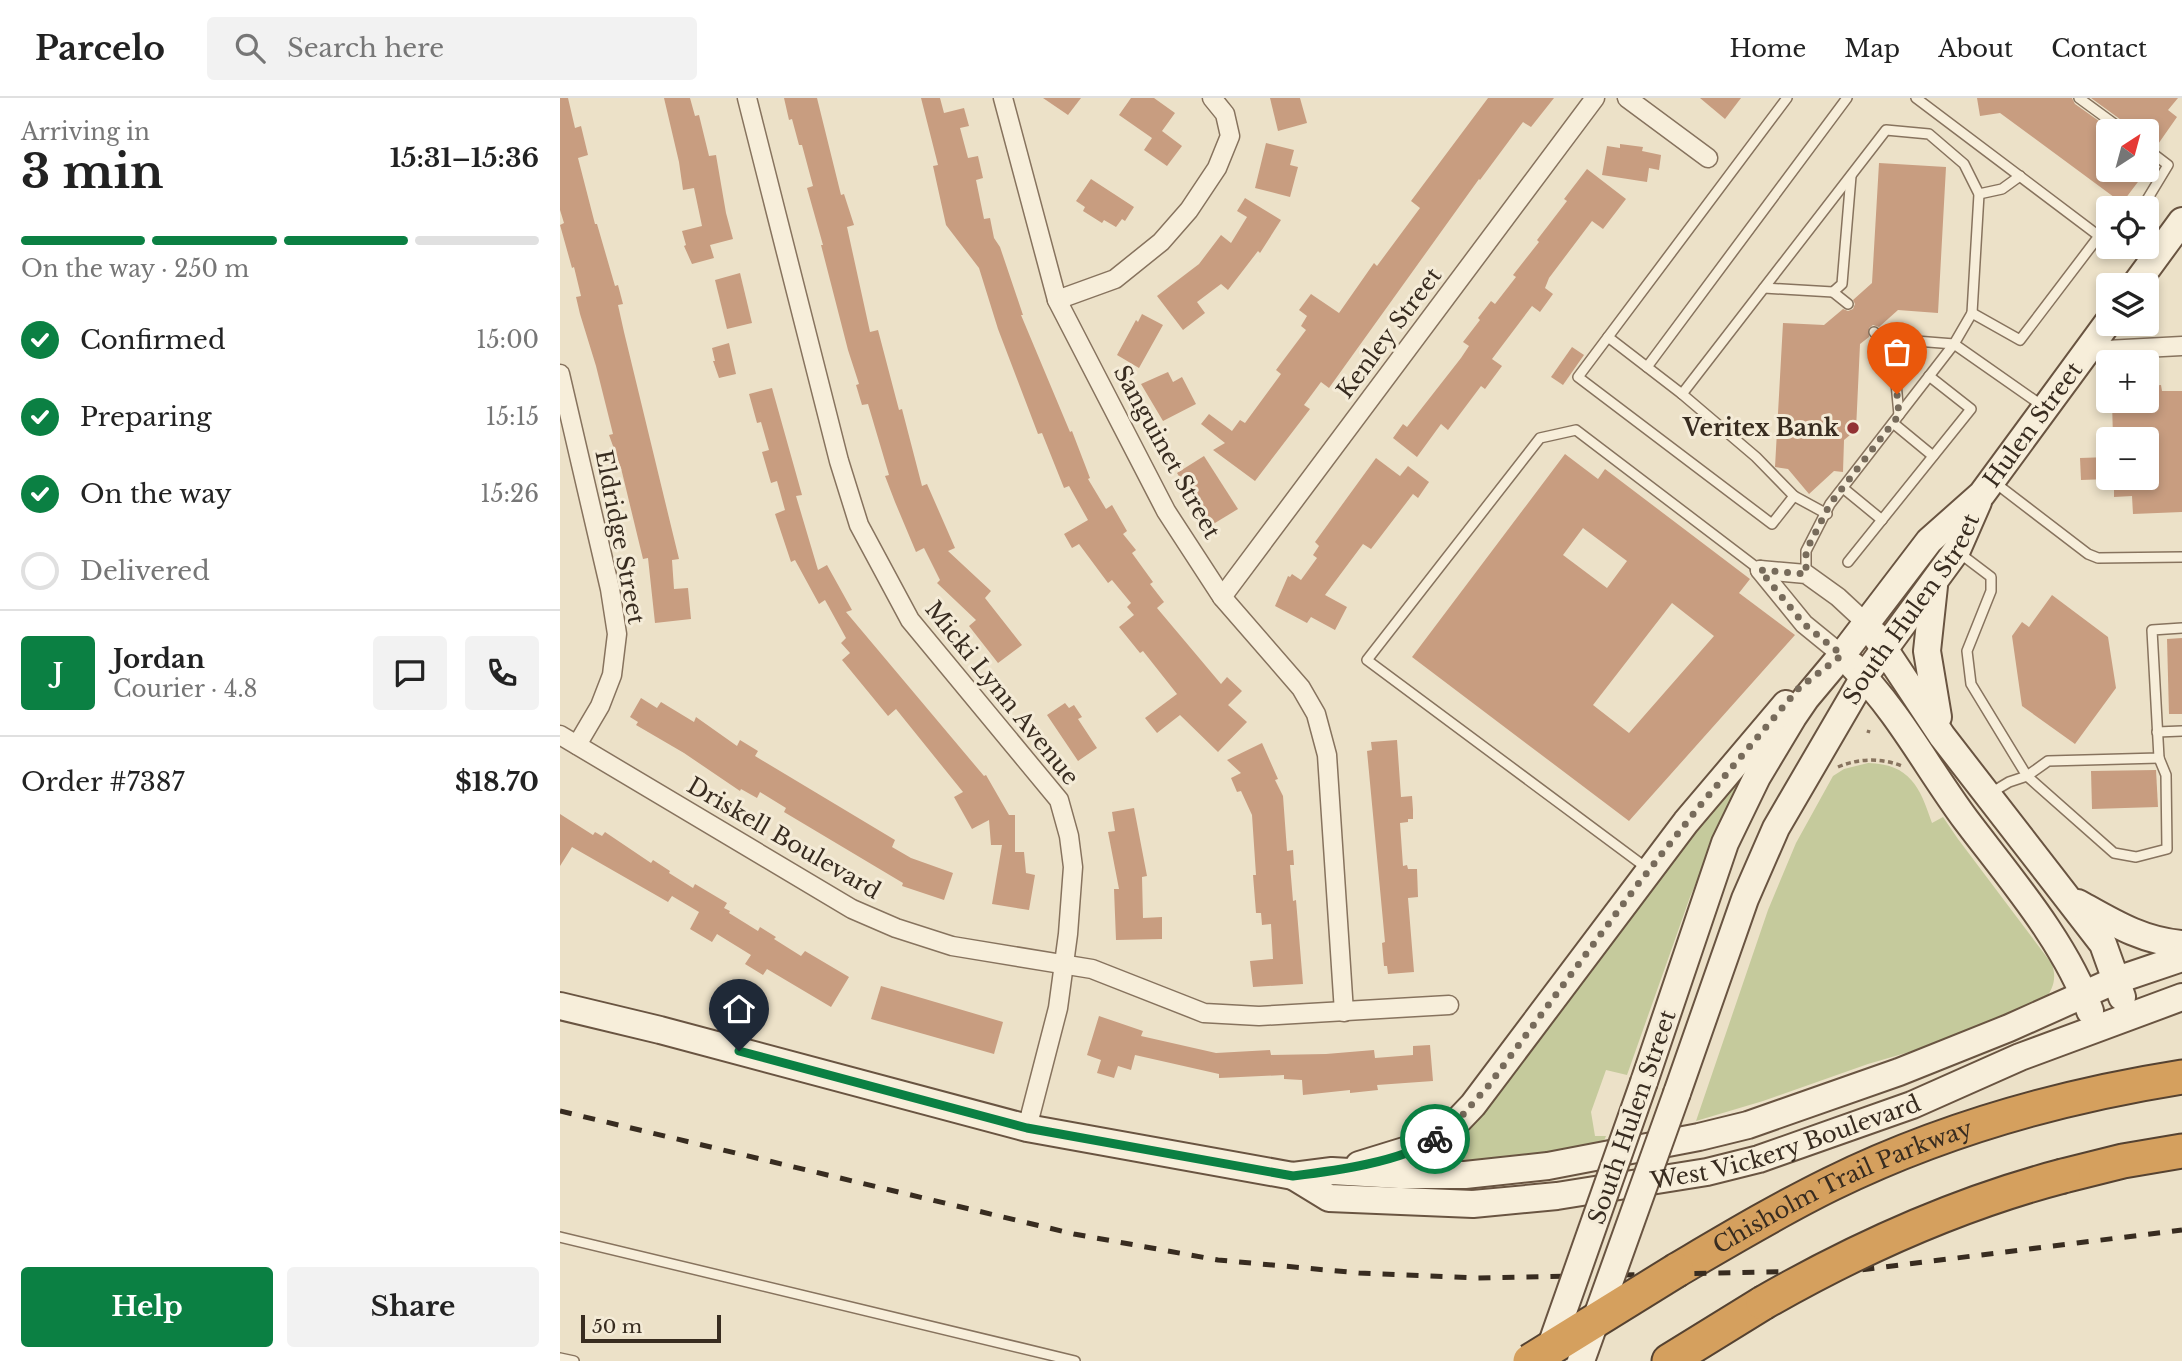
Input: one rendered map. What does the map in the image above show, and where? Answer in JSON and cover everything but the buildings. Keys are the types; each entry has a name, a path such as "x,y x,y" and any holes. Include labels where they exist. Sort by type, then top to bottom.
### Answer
{"highway":[{"name":"Chisholm Trail Parkway","path":"1530,1361 1729,1240 1832,1183 1958,1132 2100,1092 2182,1077"},
{"path":"1669,1361 1807,1278 1888,1237 1977,1202 2063,1176 2123,1161 2182,1151"}],"main road":[{"path":"2144,273 2182,221"},
{"name":"Hulen Street","path":"1987,487 2098,336"},
{"name":"South Hulen Street","path":"1581,1361 1762,856 1789,802 1864,677 1957,550 1987,487"},
{"name":"South Hulen Street","path":"1545,1361 1725,843 1757,777 1806,698 1929,541 1987,487"},
{"path":"1934,581 1927,651 1931,687 1942,736"},
{"path":"1866,623 1942,736 2103,944 2114,981 2130,1014"},
{"path":"1332,1171 1394,1156 1427,1144 1452,1127 1489,1085 1686,822 1799,688 1842,655 1886,702 1965,818 2043,922 2084,994 2096,1028"},
{"path":"2063,895 2099,917 2133,933 2157,942 2182,944"},
{"name":"West Vickery Boulevard","path":"560,1006 1027,1128 1293,1176 1332,1171 1465,1175 1548,1166 1748,1125 1899,1072 2114,981 2182,958"},
{"name":"West Vickery Boulevard","path":"1293,1176 1329,1198 1473,1204 1569,1194 1707,1172 1759,1159 1912,1105 2020,1057 2130,1014 2182,997"}],"street":[{"name":"Micki Lynn Avenue","path":"747,98 839,461 859,525 910,620 1059,800 1069,836 1073,867 1058,1008 1027,1128"},
{"name":"Sanguinet Street","path":"1003,98 1057,300 1166,510 1222,597 1301,688 1316,714 1327,755 1344,1012"},
{"path":"1057,300 1115,279 1161,242 1189,210 1217,168 1230,136 1225,114 1212,98"},
{"name":"Kenley Street","path":"1222,597 1595,98"},
{"path":"1627,98 1708,158"},
{"path":"2087,351 2182,346"},
{"name":"Eldridge Street","path":"560,374 610,589 617,634 611,675 600,706 577,745"},
{"path":"1760,570 1806,574 1838,597 1866,623"},
{"path":"1760,570 1804,624 1842,655"},
{"name":"Driskell Boulevard","path":"560,735 852,909 896,928 952,946 1093,969 1204,1013 1259,1016 1449,1005"}],"lane":[{"path":"1787,98 1578,377 1772,524 1794,496"},
{"path":"1647,367 1847,98"},
{"path":"1916,98 2096,229"},
{"path":"2080,98 2108,119"},
{"path":"1682,394 1886,130 1929,134 1964,164 1979,194 1972,313 1954,344 1830,504 1806,551 1806,574"},
{"path":"2160,159 2168,165 2160,178"},
{"path":"1833,292 1842,284 1851,176"},
{"path":"1979,194 2002,189 2020,176"},
{"path":"1972,313 2020,340 2096,245"},
{"path":"1764,288 1833,292 1848,304"},
{"path":"1874,331 1893,351 1896,419 1934,456"},
{"path":"1608,337 1682,394 1756,457 1794,496 1827,514"},
{"path":"1893,351 1903,340 1954,344 2045,408"},
{"path":"1848,562 1971,409 1929,376"},
{"path":"1649,870 1367,660 1540,438 1576,430 1760,570"},
{"path":"1987,487 2098,558 2182,557"},
{"path":"1843,488 1882,520"},
{"path":"1957,550 1992,577 1991,591 1967,651 1971,684 2027,776 2114,853 2136,857 2167,849 2166,775 2159,758 2152,630 2182,628"},
{"path":"2157,732 2182,732"},
{"path":"1987,795 2009,782 2027,776 2048,761 2159,758"},
{"path":"560,1237 1075,1361"},
{"path":"560,1358 574,1361"}],"path":[{"path":"1830,770 1856,761 1870,760 1885,761 1905,768"}],"green space":[{"path":"1868,763 1882,764 1904,773 1918,788 1932,823 1943,817 2052,964 2054,979 2050,992 2044,1001 1957,1038 1868,1064 1696,1121 1768,910 1796,843 1833,776 1844,769"},
{"path":"1732,780 1738,786 1690,897 1627,1075 1606,1070 1591,1112 1595,1136 1606,1136 1603,1143 1484,1163 1417,1164 1454,1141 1486,1111"}],"railway":[{"path":"560,1111 1074,1234 1218,1260 1359,1273 1478,1278 1860,1270 2182,1230"}],"way so far":[{"path":"1435,1139 1452,1127 1489,1085 1686,822 1799,688 1842,655 1804,624 1760,570 1806,574 1806,551 1830,504 1899,415 1897,394"}],"place":[{"name":"Veritex Bank","path":"1853,428"}],"route":[{"path":"739,1051 1027,1128 1293,1176 1332,1171 1394,1156 1435,1139"}]}
